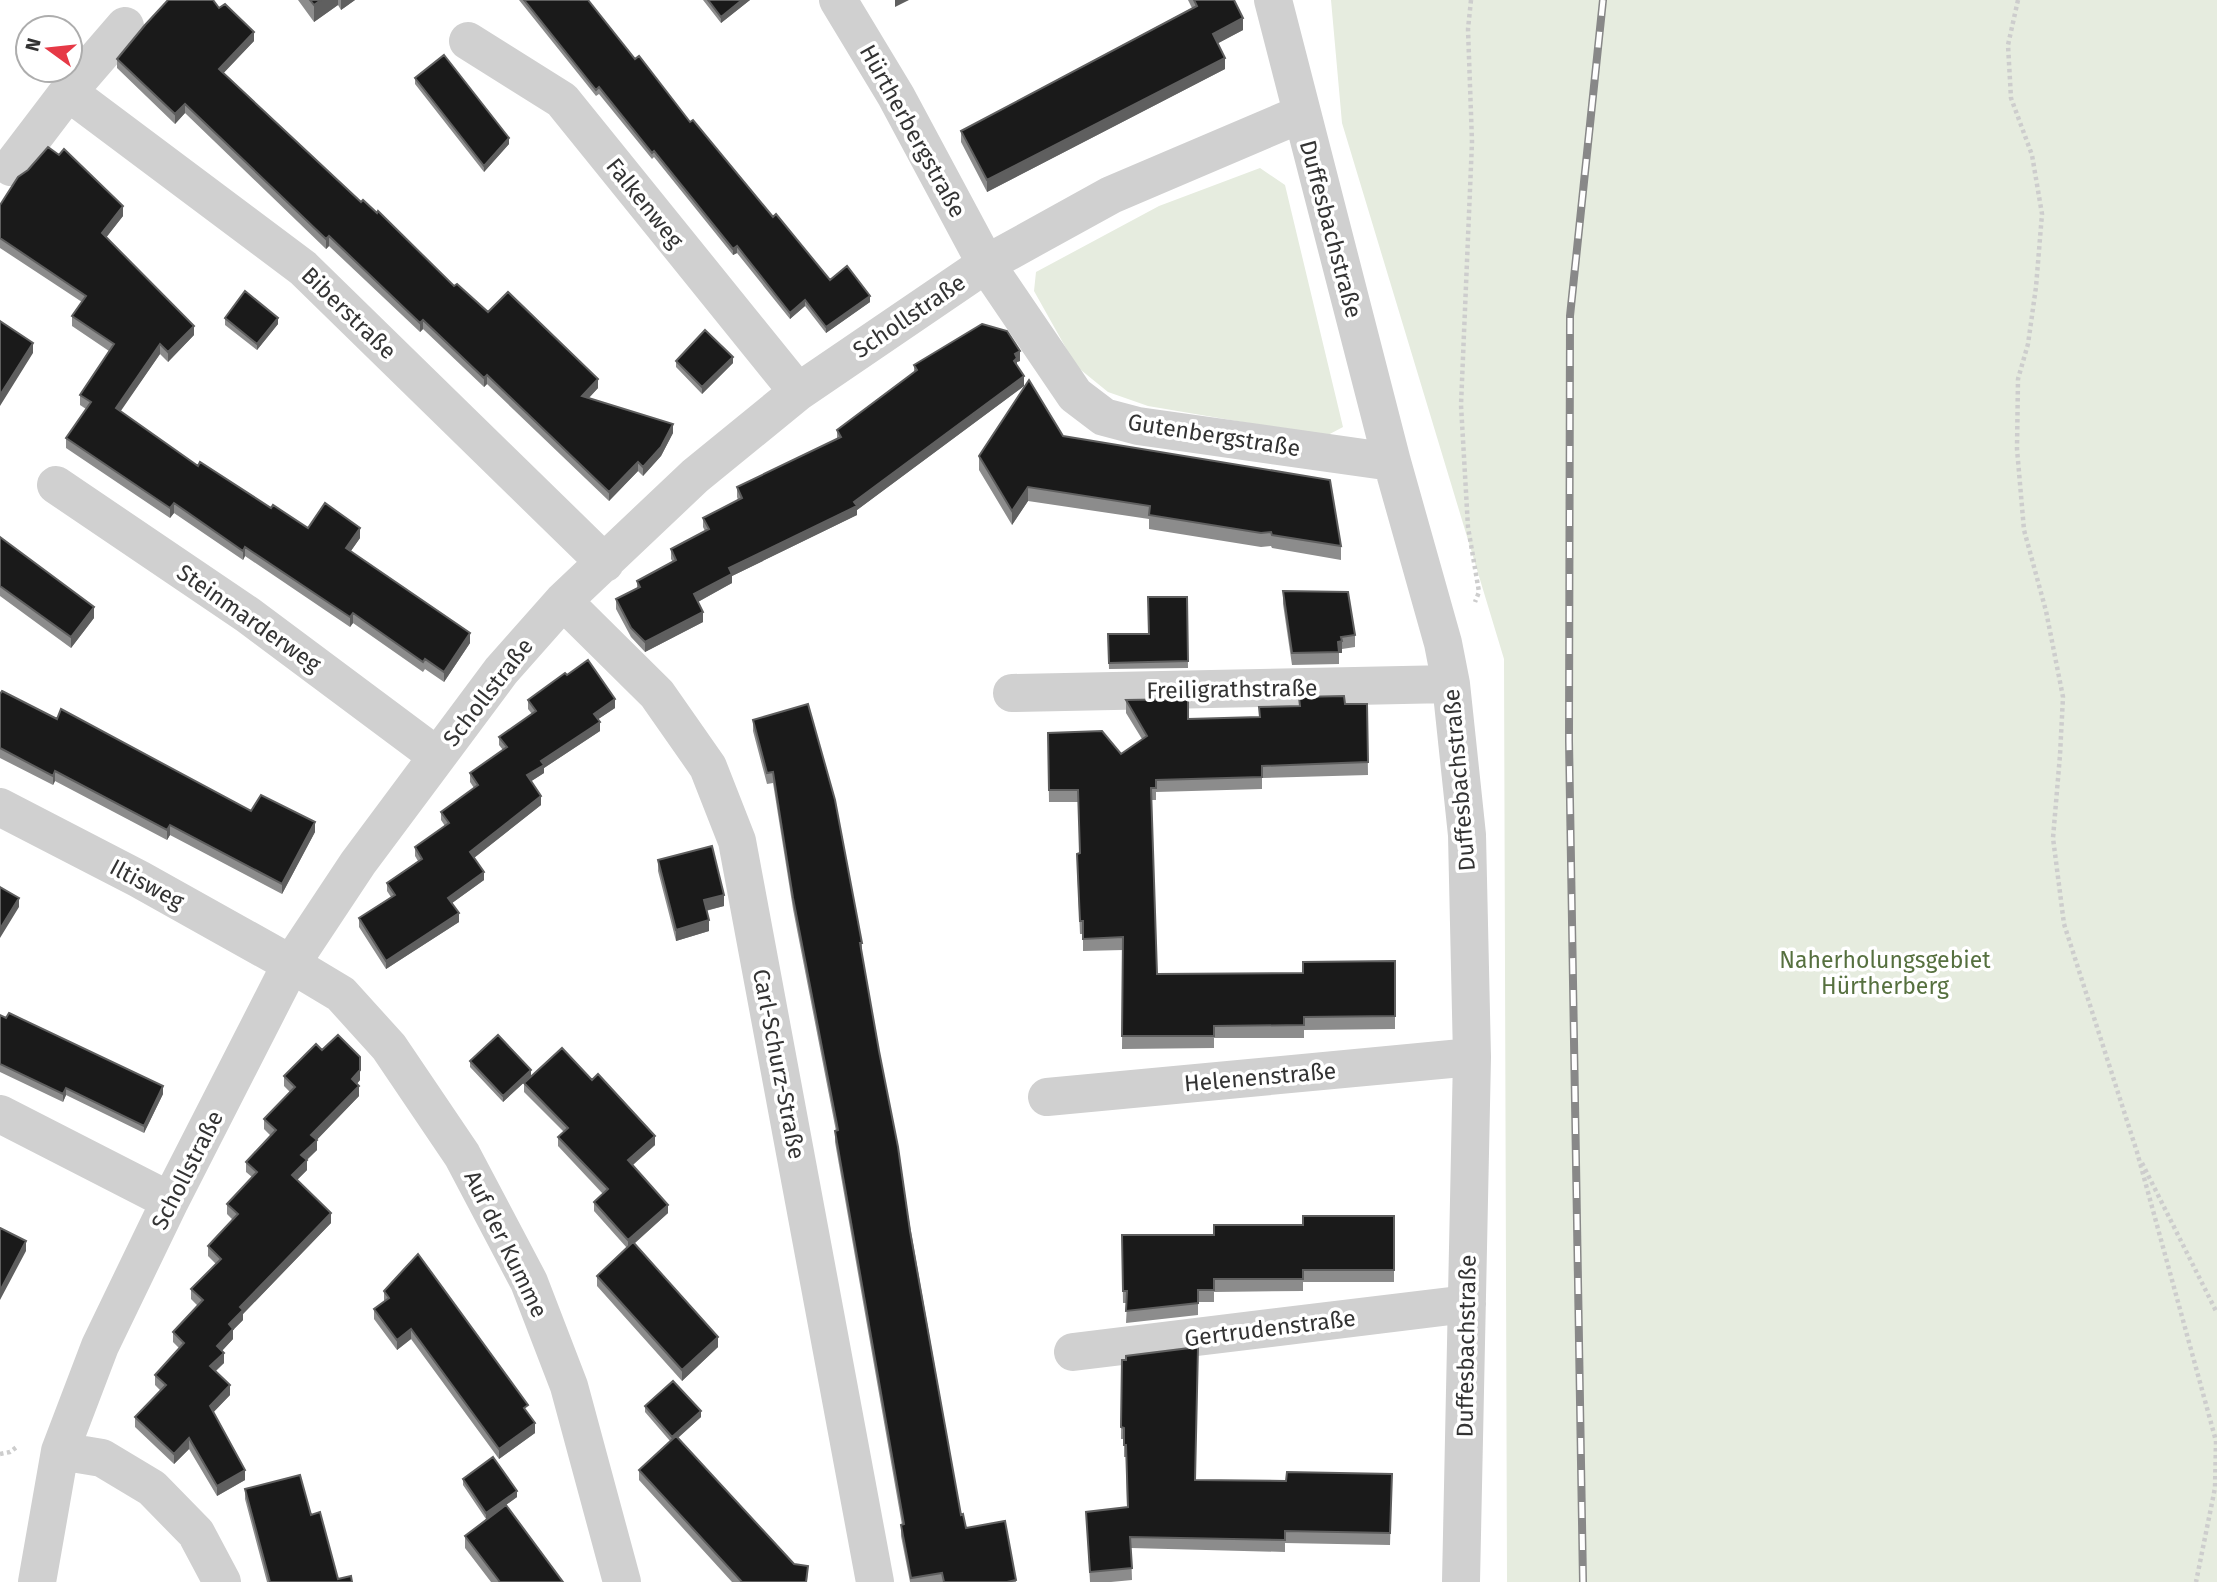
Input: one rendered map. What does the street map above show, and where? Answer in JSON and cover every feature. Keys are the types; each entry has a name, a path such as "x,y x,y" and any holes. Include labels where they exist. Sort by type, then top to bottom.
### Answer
{"street":[{"name":"Hürtherbergstraße","path":"838,0 896,96 986,264"},
{"name":"Duffesbachstraße","path":"1273,0 1392,462 1443,643 1451,684 1467,835 1472,1057 1461,1582"},
{"path":"11,167 68,92 125,26"},
{"name":"Falkenweg","path":"468,41 562,100 798,392"},
{"name":"Biberstraße","path":"68,92 303,268 605,563"},
{"name":"Schollstraße","path":"37,1582 60,1451 100,1346 170,1201 292,964 358,863 501,671 563,601 695,476 798,392 986,264 1111,195 1301,114"},
{"name":"Gutenbergstraße","path":"986,264 1074,395 1104,417 1138,426 1392,462"},
{"name":"Steinmarderweg","path":"56,485 248,615 437,756"},
{"name":"Carl-Schurz-Straße","path":"563,601 657,694 708,766 737,841 875,1582"},
{"name":"Freiligrathstraße","path":"1013,693 1451,684"},
{"name":"Iltisweg","path":"0,807 139,879 292,964"},
{"name":"Auf der Kumme","path":"292,964 341,994 389,1047 462,1155 529,1283 569,1386 622,1582"},
{"name":"Helenenstraße","path":"1047,1097 1472,1057"},
{"path":"0,1114 170,1201"},
{"name":"Gertrudenstraße","path":"1073,1352 1467,1304"},
{"path":"60,1451 102,1458 152,1488 195,1533 222,1582"}],"path":[{"path":"1443,643 1465,624 1479,592 1468,527 1461,405 1472,142 1468,29 1471,0"},
{"path":"2018,0 2008,46 2011,98 2032,155 2042,214 2028,344 2018,379 2017,449 2024,530 2046,611 2063,696 2053,838 2064,924 2137,1152 2216,1441 2215,1488 2196,1582"},
{"path":"2137,1152 2217,1313"}],"green space":[{"name":"Naherholungsgebiet Hürtherberg","path":"1331,0 2217,0 2217,1582 1507,1582 1504,659 1342,123"},
{"path":"1260,168 1285,185 1343,427 1326,436 1148,406 1108,392 1076,366 1034,291 1036,272 1159,206"}],"building":[{"path":"168,0 213,0 219,8 225,4 254,32 219,69 361,202 363,200 377,213 378,211 454,286 457,284 488,312 508,292 598,379 582,396 673,424 661,447 643,467 638,462 609,492 487,375 484,378 423,320 420,323 329,236 326,239 185,104 175,114 117,59"},
{"path":"524,0 588,0 635,59 639,56 690,122 693,120 773,217 776,214 830,280 847,266 870,296 826,327 805,300 790,313 737,246 733,249 599,87 596,90"},
{"path":"708,0 742,0 721,17"},
{"path":"1194,0 1234,0 1243,18 1213,34 1225,58 987,180 961,131 1197,6"},
{"path":"444,55 509,138 484,166 415,78"},
{"path":"48,147 59,155 64,149 123,206 102,233 194,326 168,352 160,344 116,408 198,466 200,462 271,508 273,505 308,528 325,503 360,528 346,548 470,633 444,672 425,659 423,662 353,613 350,617 245,547 243,551 174,503 170,508 66,438 91,402 80,395 114,344 72,316 86,296 0,238 0,205 18,177 28,170"},
{"path":"245,291 278,318 257,344 225,318"},
{"path":"0,321 33,343 0,395"},
{"path":"982,324 1007,331 1020,351 1015,354 1017,358 1014,361 1024,376 854,502 857,506 729,568 732,574 694,594 703,612 645,642 631,628 616,599 640,587 637,581 676,560 671,549 709,529 703,518 742,498 737,487 841,437 837,430 917,370 914,365"},
{"path":"705,330 733,357 702,387 676,361"},
{"path":"1029,380 1063,436 1330,480 1341,546 1272,535 1271,532 1261,533 1149,515 1150,506 1028,487 1012,511 979,456"},
{"path":"0,537 94,607 71,637 0,586"},
{"path":"1283,591 1348,592 1355,635 1341,637 1342,641 1338,642 1339,652 1292,653"},
{"path":"1148,597 1187,597 1188,661 1109,663 1108,634 1149,634"},
{"path":"588,660 615,699 594,714 600,722 541,761 544,765 527,775 541,796 470,852 484,872 448,898 459,913 386,961 359,918 395,895 387,883 422,859 415,847 449,823 441,812 478,785 470,773 507,747 499,737 536,711 528,700"},
{"path":"2,691 57,719 61,709 251,811 261,795 315,822 282,884 170,825 167,830 55,771 53,776 0,748"},
{"path":"1344,696 1345,704 1367,704 1368,762 1262,766 1262,777 1156,780 1156,788 1151,788 1157,974 1303,973 1303,962 1395,961 1395,1016 1304,1017 1304,1025 1214,1026 1214,1036 1122,1036 1123,937 1083,939 1077,854 1080,853 1078,790 1049,790 1048,733 1102,731 1121,754 1147,736 1126,700 1188,699 1188,719 1260,717 1259,707 1300,706 1299,697"},
{"path":"808,704 835,800 862,943 961,1515 963,1514 966,1528 1005,1521 1016,1580 944,1582 942,1573 911,1578 901,1525 904,1524 835,1131 838,1130 793,898 773,772 767,773 753,720"},
{"path":"712,846 724,895 704,900 709,920 676,930 658,860"},
{"path":"0,887 19,898 0,929"},
{"path":"9,1013 163,1086 144,1126 66,1088 63,1094 0,1064 0,1015 6,1018"},
{"path":"338,1035 360,1057 360,1070 352,1079 359,1086 311,1135 317,1140 301,1155 307,1160 292,1175 331,1213 240,1307 243,1310 229,1324 233,1329 217,1346 224,1353 210,1366 230,1385 210,1406 245,1470 217,1486 189,1438 174,1454 135,1417 166,1385 155,1375 184,1343 173,1332 203,1300 191,1289 221,1259 208,1246 238,1214 227,1204 257,1172 246,1162 276,1130 264,1119 295,1087 284,1076 316,1044 322,1050"},
{"path":"498,1035 531,1070 503,1096 470,1061"},
{"path":"562,1048 592,1080 598,1074 655,1136 628,1160 668,1205 628,1240 594,1202 608,1189 558,1137 568,1128 524,1083"},
{"path":"1303,1216 1394,1216 1394,1270 1303,1270 1303,1279 1214,1279 1214,1290 1198,1290 1198,1303 1126,1311 1122,1235 1214,1235 1214,1225 1303,1225"},
{"path":"0,1228 26,1241 0,1291"},
{"path":"633,1242 718,1337 682,1370 597,1276"},
{"path":"418,1254 528,1405 524,1408 535,1423 499,1449 411,1329 397,1340 374,1309 389,1298 384,1291"},
{"path":"1198,1347 1195,1480 1286,1481 1287,1472 1392,1474 1390,1533 1285,1531 1285,1540 1130,1537 1132,1568 1090,1572 1086,1512 1128,1507 1126,1445 1124,1428 1121,1427 1122,1360 1126,1360 1126,1356"},
{"path":"673,1381 701,1411 672,1437 645,1406"},
{"path":"676,1436 794,1564 808,1566 806,1582 742,1582 639,1470"},
{"path":"493,1457 517,1491 486,1513 463,1479"},
{"path":"300,1475 311,1515 320,1512 338,1579 351,1576 352,1582 270,1582 245,1489"},
{"path":"506,1505 563,1582 500,1582 465,1536"}],"railway":[{"path":"1583,1582 1569,741 1570,316 1603,0"}]}
